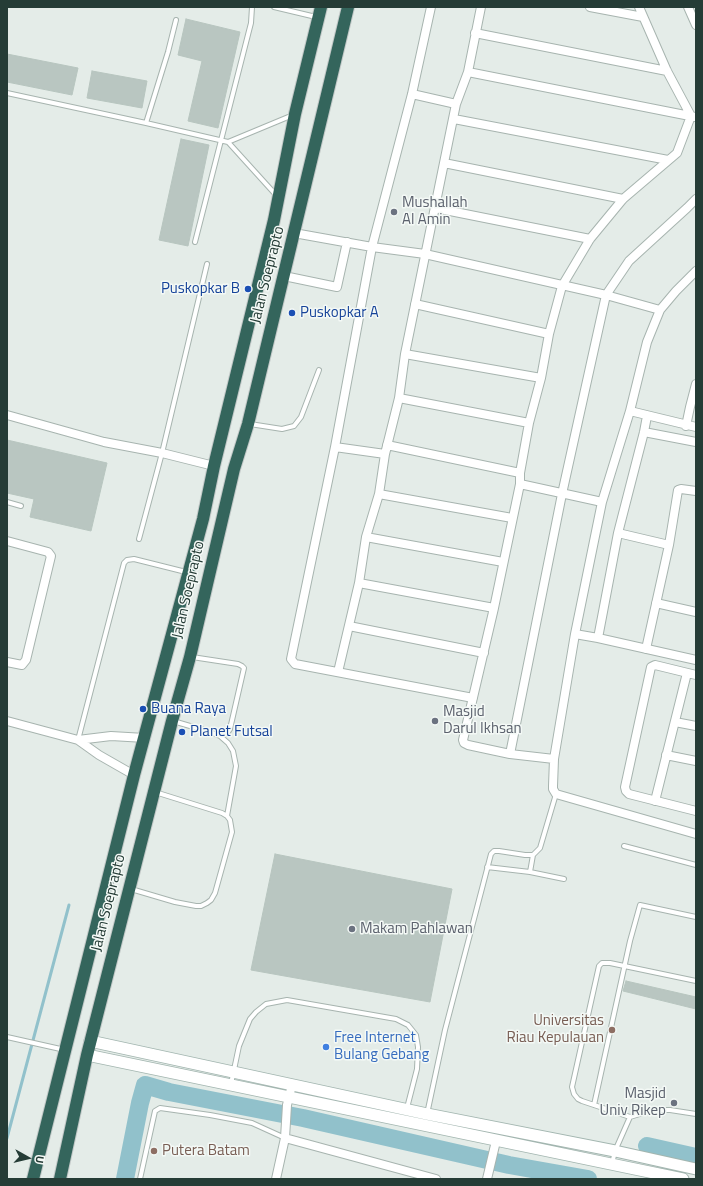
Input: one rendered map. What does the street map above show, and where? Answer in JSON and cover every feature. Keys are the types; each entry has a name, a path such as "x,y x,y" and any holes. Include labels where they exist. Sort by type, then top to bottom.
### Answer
{"highway":[{"name":"Jalan Soeprapto","path":"60,1179 90,1041 190,656 234,469 248,424 348,7"},
{"name":"Jalan Soeprapto","path":"33,1179 134,775 203,519 214,466 272,228 296,114 320,12"},
{"path":"203,519 221,523"}],"main road":[{"path":"90,1041 406,1110 428,1111 696,1169"},
{"path":"87,1055 230,1084 288,1101 403,1121 683,1179"}],"street":[{"path":"431,7 412,94 372,247 335,447 291,658 295,664 473,698"},
{"path":"338,672 359,583 366,537 379,494 385,454 398,398 405,354 456,104 468,72 481,7"},
{"path":"590,7 643,17"},
{"path":"639,7 667,71 693,117"},
{"path":"688,7 696,25"},
{"path":"475,33 667,71"},
{"path":"468,72 693,117"},
{"path":"412,94 456,104"},
{"path":"554,759 510,754 468,745 464,743 463,740 484,653 520,484 520,473 529,423 541,378 549,334 562,286 590,239 623,199 677,153 693,117"},
{"path":"454,119 668,160"},
{"path":"444,163 623,199"},
{"path":"510,754 562,494 606,295 629,261 696,199"},
{"path":"435,208 590,239"},
{"path":"294,232 372,247 425,254 606,295 660,310"},
{"path":"284,276 337,287 347,242"},
{"path":"696,270 660,310 646,342 630,412 602,502 575,634 554,759 553,786 556,794 696,834"},
{"path":"415,304 549,334"},
{"path":"405,354 541,378"},
{"path":"686,426 696,384"},
{"path":"398,398 529,423"},
{"path":"630,412 686,426 696,427"},
{"path":"7,415 104,442 162,453 214,466"},
{"path":"598,638 618,533 647,416"},
{"path":"644,432 696,442"},
{"path":"388,445 520,473"},
{"path":"335,447 385,454"},
{"path":"520,484 602,502"},
{"path":"646,649 669,545 678,490 696,491"},
{"path":"379,494 512,518"},
{"path":"618,533 669,545"},
{"path":"366,537 503,562"},
{"path":"7,542 48,552 51,556 26,660 22,664 7,662"},
{"path":"359,583 494,608"},
{"path":"656,603 696,612"},
{"path":"349,626 484,653"},
{"path":"575,634 696,660"},
{"path":"695,808 655,801 629,794 625,787 649,671 652,665 696,675"},
{"path":"655,801 687,672"},
{"path":"7,721 78,740 99,755 134,775"},
{"path":"675,722 696,726"},
{"path":"78,740 111,736 145,738"},
{"path":"666,755 696,761"},
{"path":"276,1179 285,1138 285,1122 292,1084"},
{"path":"285,1138 436,1179"},
{"path":"487,1179 496,1141"}],"lane":[{"path":"195,242 251,22 252,7"},
{"path":"274,7 320,12"},
{"path":"146,123 168,52 176,20"},
{"path":"7,93 228,142 278,197"},
{"path":"228,142 296,114"},
{"path":"139,539 162,453 207,264"},
{"path":"248,424 282,429 294,426 301,417 318,370"},
{"path":"7,502 21,506"},
{"path":"78,740 124,564 127,560 134,559 189,573"},
{"path":"190,656 238,664 244,668 230,729 228,732 220,736"},
{"path":"172,721 220,736 233,751 236,766 227,816"},
{"path":"129,889 175,902 201,906 211,900 215,893 232,832 230,820 222,813 154,792"},
{"path":"530,872 533,855 540,848 556,794"},
{"path":"624,846 696,865"},
{"path":"428,1111 445,1030 491,854 499,850 525,856 533,855"},
{"path":"487,867 530,872 564,879"},
{"path":"594,1104 640,905 696,917"},
{"path":"696,981 625,966 602,963 599,966 597,974 572,1087 574,1094 578,1099 630,1117 653,1110 670,1110 696,1114"},
{"path":"230,1084 239,1046 250,1019 266,1004 287,1000 396,1019 408,1025 416,1035 418,1042 417,1068 403,1121"},
{"path":"7,1037 65,1050"},
{"path":"140,1179 154,1111 160,1108 252,1123 285,1138"},
{"path":"612,1164 615,1152 630,1117"}],"building":[{"path":"186,19 240,32 218,128 188,121 202,61 178,55"},
{"path":"7,54 78,68 72,95 7,82"},
{"path":"92,71 147,81 142,108 87,98"},
{"path":"181,139 209,145 188,246 159,240"},
{"path":"7,440 107,463 91,531 30,517 34,499 7,493"},
{"name":"Makam Pahlawan","path":"275,854 452,889 430,1002 251,970"},
{"path":"626,981 696,997 696,1009 623,991"}],"waterway":[{"path":"7,1138 69,905"},
{"path":"125,1179 145,1085 169,1092 303,1118 509,1165 588,1179"},
{"path":"647,1146 696,1157"}],"place":[{"name":"Mushallah Al Amin","path":"394,212"},
{"name":"Puskopkar B","path":"248,289"},
{"name":"Puskopkar A","path":"292,313"},
{"name":"Buana Raya","path":"143,709"},
{"name":"Masjid Darul Ikhsan","path":"435,721"},
{"name":"Planet Futsal","path":"182,732"},
{"name":"Makam Pahlawan","path":"352,929"},
{"name":"Universitas Riau Kepulauan","path":"612,1030"},
{"name":"Free Internet Bulang Gebang","path":"326,1047"},
{"name":"Masjid Univ Rikep","path":"674,1103"},
{"name":"Putera Batam","path":"154,1151"}]}
